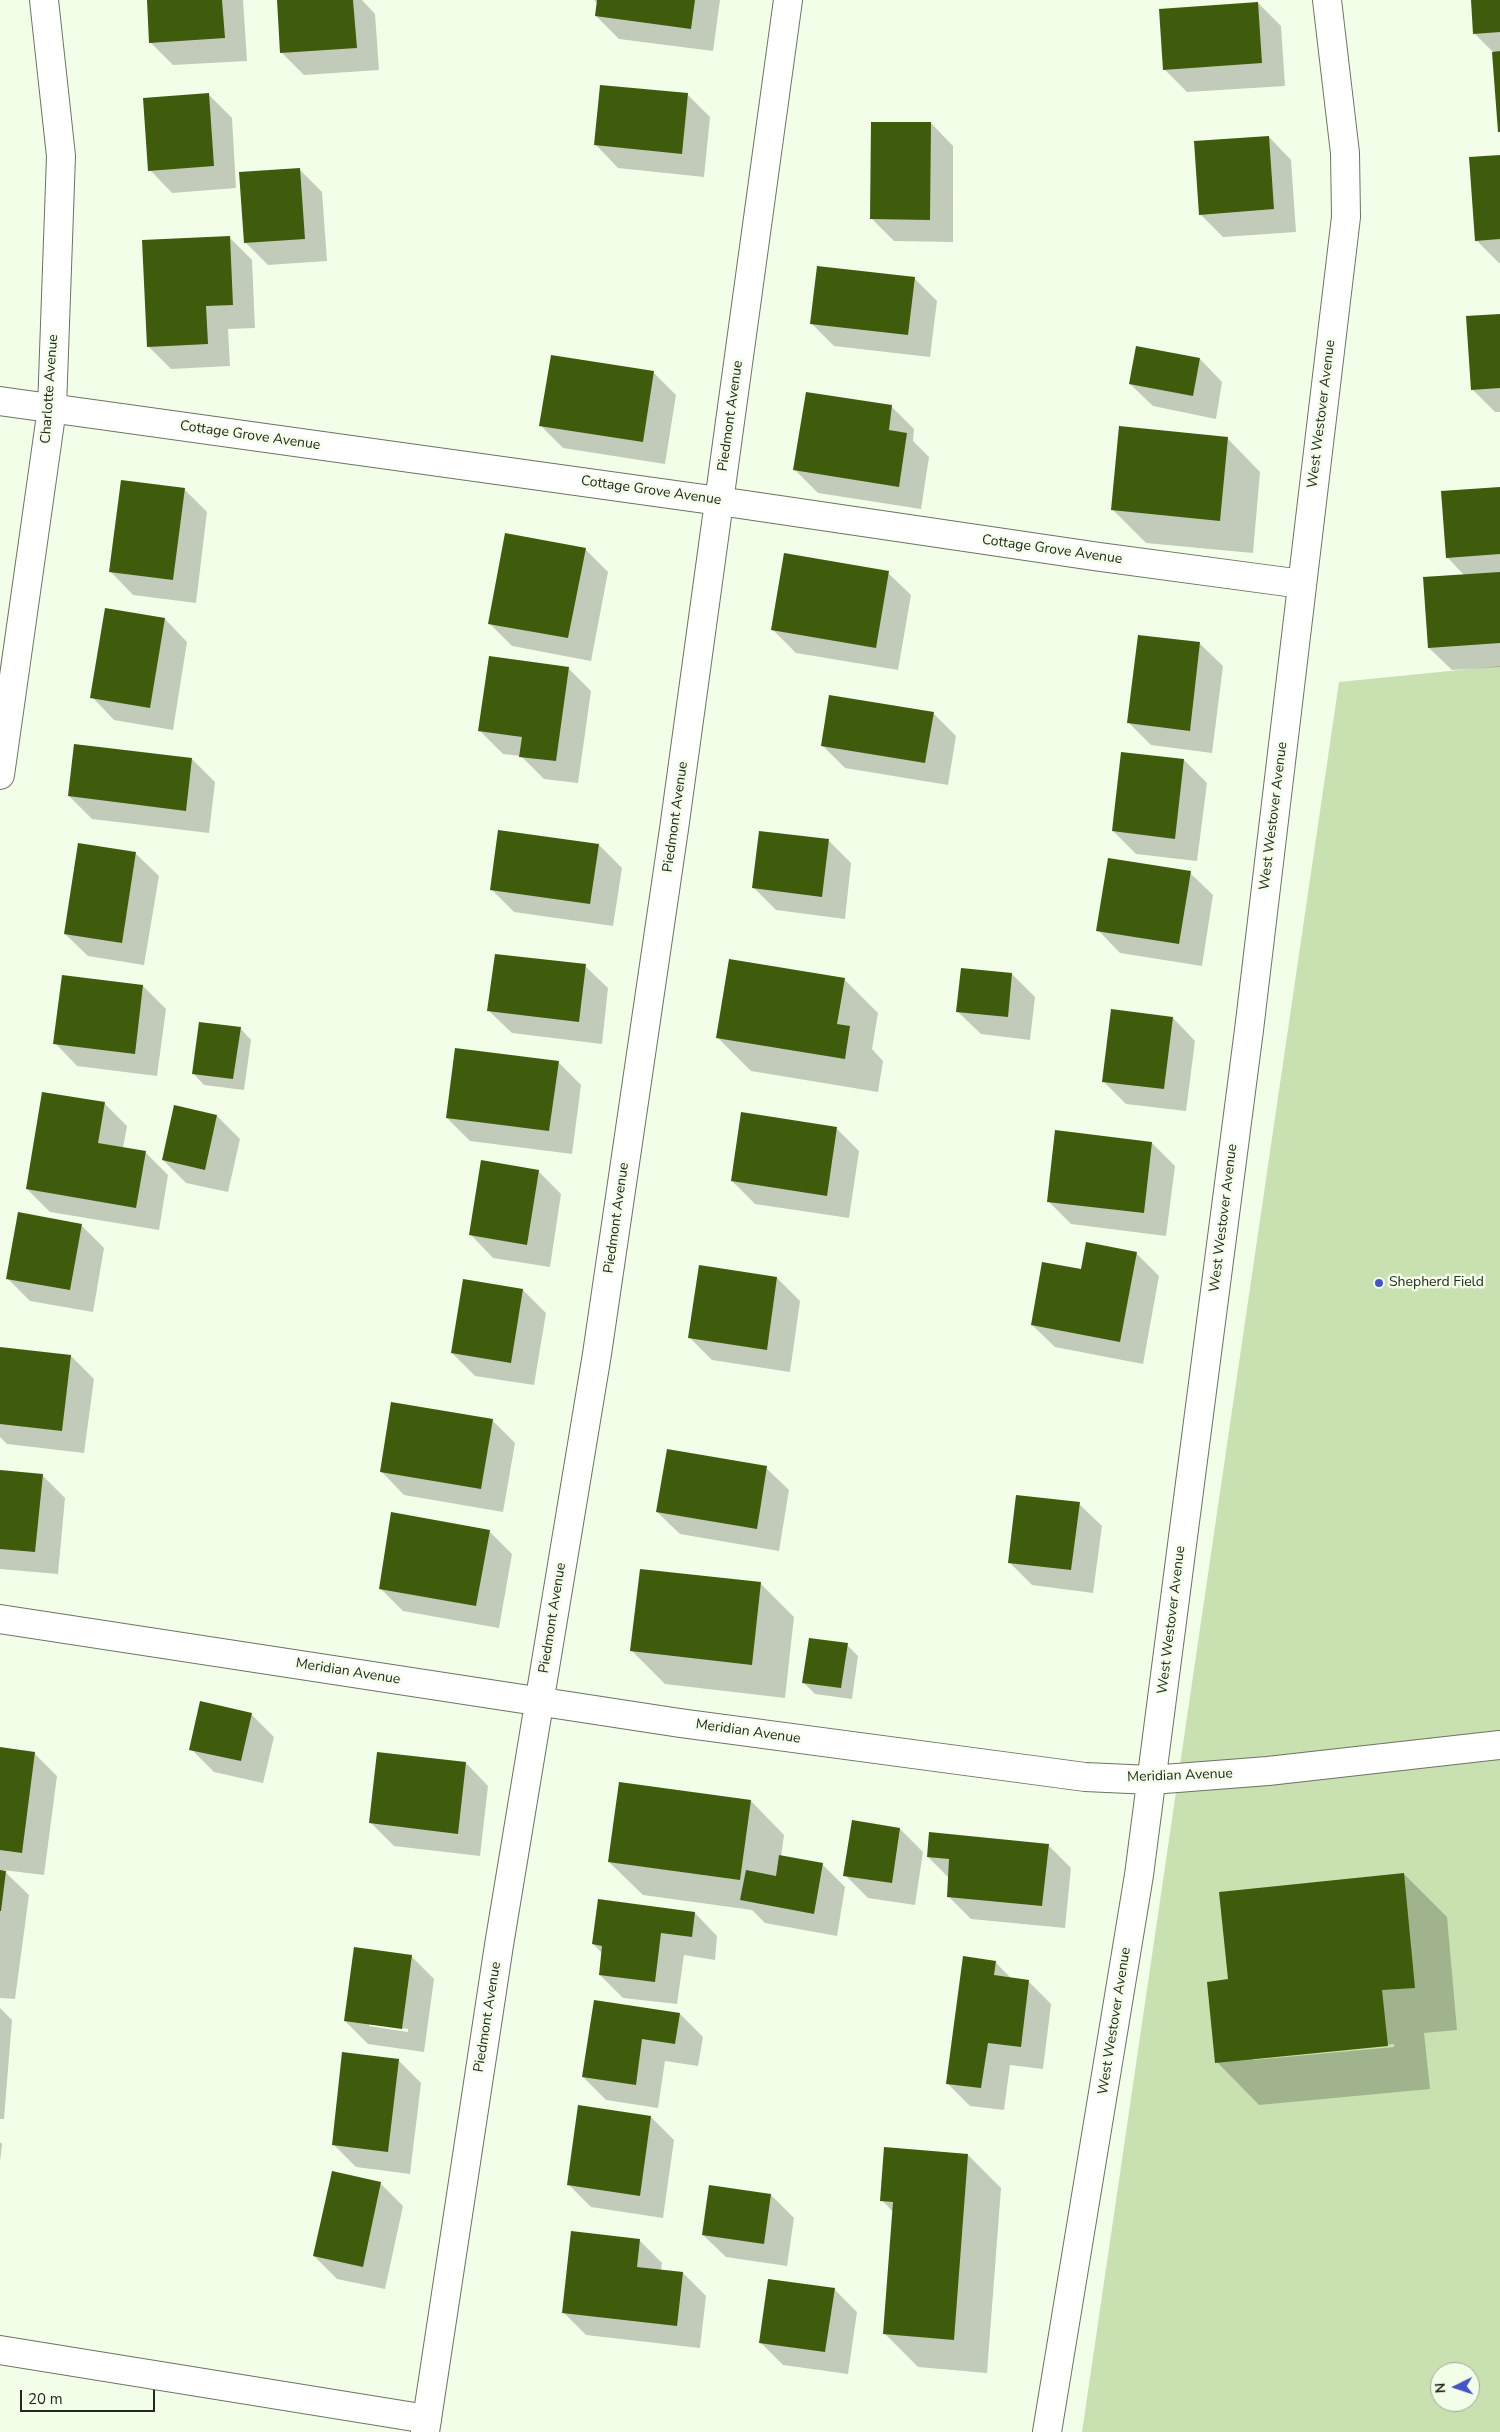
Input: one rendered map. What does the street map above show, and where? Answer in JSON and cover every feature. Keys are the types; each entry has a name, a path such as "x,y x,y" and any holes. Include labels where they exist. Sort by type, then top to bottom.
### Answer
{"street":[{"name":"Charlotte Avenue","path":"0,775 52,408 61,156 44,0"},
{"name":"Piedmont Avenue","path":"426,2426 499,1946 597,1354 674,829 788,0"},
{"name":"West Westover Avenue","path":"1047,2432 1139,1875 1249,1030 1346,217 1345,153 1327,0"},
{"name":"Cottage Grove Avenue","path":"0,401 1302,584"},
{"name":"Meridian Avenue","path":"0,1620 680,1723 1075,1776 1151,1780 1268,1771 1500,1745"},
{"path":"0,2350 426,2426"}],"green space":[{"path":"1500,666 1500,2432 1082,2432 1339,682"}],"building":[{"path":"147,0 222,0 225,38 149,43"},
{"path":"277,0 353,0 357,48 280,53"},
{"path":"597,0 695,0 691,29 595,16"},
{"path":"1471,0 1500,0 1500,32 1473,34"},
{"path":"1258,2 1262,63 1163,70 1159,9"},
{"path":"1500,51 1500,132 1498,132 1492,52"},
{"path":"600,85 688,93 682,154 594,145"},
{"path":"209,93 214,166 148,171 143,98"},
{"path":"871,122 931,122 930,220 870,219"},
{"path":"1269,136 1274,209 1199,215 1194,141"},
{"path":"1500,155 1500,239 1475,241 1469,157"},
{"path":"300,168 305,239 244,243 239,172"},
{"path":"230,236 233,305 206,306 208,344 147,347 142,240"},
{"path":"817,266 915,277 908,335 810,324"},
{"path":"1500,314 1500,388 1471,390 1466,316"},
{"path":"1136,346 1200,358 1193,396 1129,384"},
{"path":"551,355 654,371 643,442 539,426"},
{"path":"806,392 892,405 889,430 907,433 899,487 793,470"},
{"path":"1119,426 1228,437 1220,521 1111,510"},
{"path":"121,480 185,488 173,580 109,572"},
{"path":"1500,487 1500,554 1446,558 1441,491"},
{"path":"505,533 586,548 568,638 488,624"},
{"path":"784,553 889,571 876,648 771,630"},
{"path":"1500,572 1500,643 1428,648 1423,577"},
{"path":"105,608 165,618 150,708 90,698"},
{"path":"1138,635 1200,642 1190,731 1127,723"},
{"path":"489,656 569,667 556,761 519,757 522,737 478,731"},
{"path":"829,695 934,712 925,763 821,746"},
{"path":"74,744 192,758 186,811 68,796"},
{"path":"1121,752 1184,759 1175,839 1112,831"},
{"path":"498,830 599,844 590,904 490,890"},
{"path":"759,831 829,839 822,897 752,888"},
{"path":"78,843 136,852 122,943 64,934"},
{"path":"1108,858 1191,871 1179,944 1096,931"},
{"path":"495,954 586,964 579,1022 487,1011"},
{"path":"729,959 845,978 837,1024 850,1026 845,1059 716,1038"},
{"path":"961,968 1012,973 1008,1017 956,1012"},
{"path":"62,975 143,985 135,1054 53,1044"},
{"path":"1111,1009 1173,1017 1164,1089 1102,1082"},
{"path":"199,1022 241,1027 233,1079 192,1074"},
{"path":"455,1048 559,1061 549,1131 446,1118"},
{"path":"42,1092 105,1102 98,1143 146,1151 136,1208 26,1189"},
{"path":"174,1105 217,1115 205,1170 162,1160"},
{"path":"741,1112 837,1127 827,1196 731,1181"},
{"path":"1055,1130 1152,1142 1144,1213 1047,1202"},
{"path":"481,1160 539,1170 527,1245 469,1235"},
{"path":"18,1212 82,1224 70,1290 6,1279"},
{"path":"1086,1242 1137,1252 1120,1342 1031,1325 1042,1262 1081,1269"},
{"path":"699,1265 777,1277 767,1350 688,1338"},
{"path":"463,1279 523,1289 511,1363 451,1353"},
{"path":"0,1347 71,1355 62,1431 0,1424"},
{"path":"391,1402 493,1419 481,1489 380,1472"},
{"path":"667,1449 767,1466 757,1529 656,1512"},
{"path":"0,1470 43,1474 35,1552 0,1549"},
{"path":"1016,1495 1080,1502 1071,1570 1008,1563"},
{"path":"391,1512 490,1530 476,1606 379,1589"},
{"path":"640,1569 761,1582 752,1665 630,1651"},
{"path":"809,1638 848,1643 841,1688 802,1683"},
{"path":"200,1701 252,1713 241,1761 189,1750"},
{"path":"0,1747 35,1752 22,1853 0,1850"},
{"path":"377,1752 466,1762 458,1834 369,1823"},
{"path":"619,1782 751,1800 740,1880 608,1862"},
{"path":"852,1820 900,1828 892,1883 843,1876"},
{"path":"929,1832 1049,1844 1042,1906 947,1897 949,1859 927,1857"},
{"path":"779,1855 823,1863 814,1914 740,1900 746,1870 776,1876"},
{"path":"0,1870 6,1871 1,1911 0,1911"},
{"path":"1404,1873 1415,1988 1382,1990 1388,2046 1215,2063 1207,1982 1228,1979 1219,1892"},
{"path":"598,1899 695,1912 692,1937 661,1933 655,1982 599,1975 602,1946 592,1944"},
{"path":"354,1947 412,1955 402,2029 344,2021"},
{"path":"963,1956 996,1961 994,1975 1029,1980 1021,2047 988,2043 981,2088 946,2084"},
{"path":"594,2000 680,2013 675,2044 642,2039 636,2085 582,2077"},
{"path":"342,2052 399,2059 388,2152 332,2145"},
{"path":"578,2105 651,2116 640,2196 567,2185"},
{"path":"884,2147 968,2154 954,2340 883,2334 893,2202 880,2201"},
{"path":"332,2171 381,2182 363,2267 313,2256"},
{"path":"709,2185 771,2194 764,2244 702,2235"},
{"path":"571,2231 640,2239 637,2267 683,2272 677,2326 562,2313"},
{"path":"768,2279 835,2288 825,2352 759,2343"}],"place":[{"name":"Shepherd Field","path":"1379,1283"}]}
